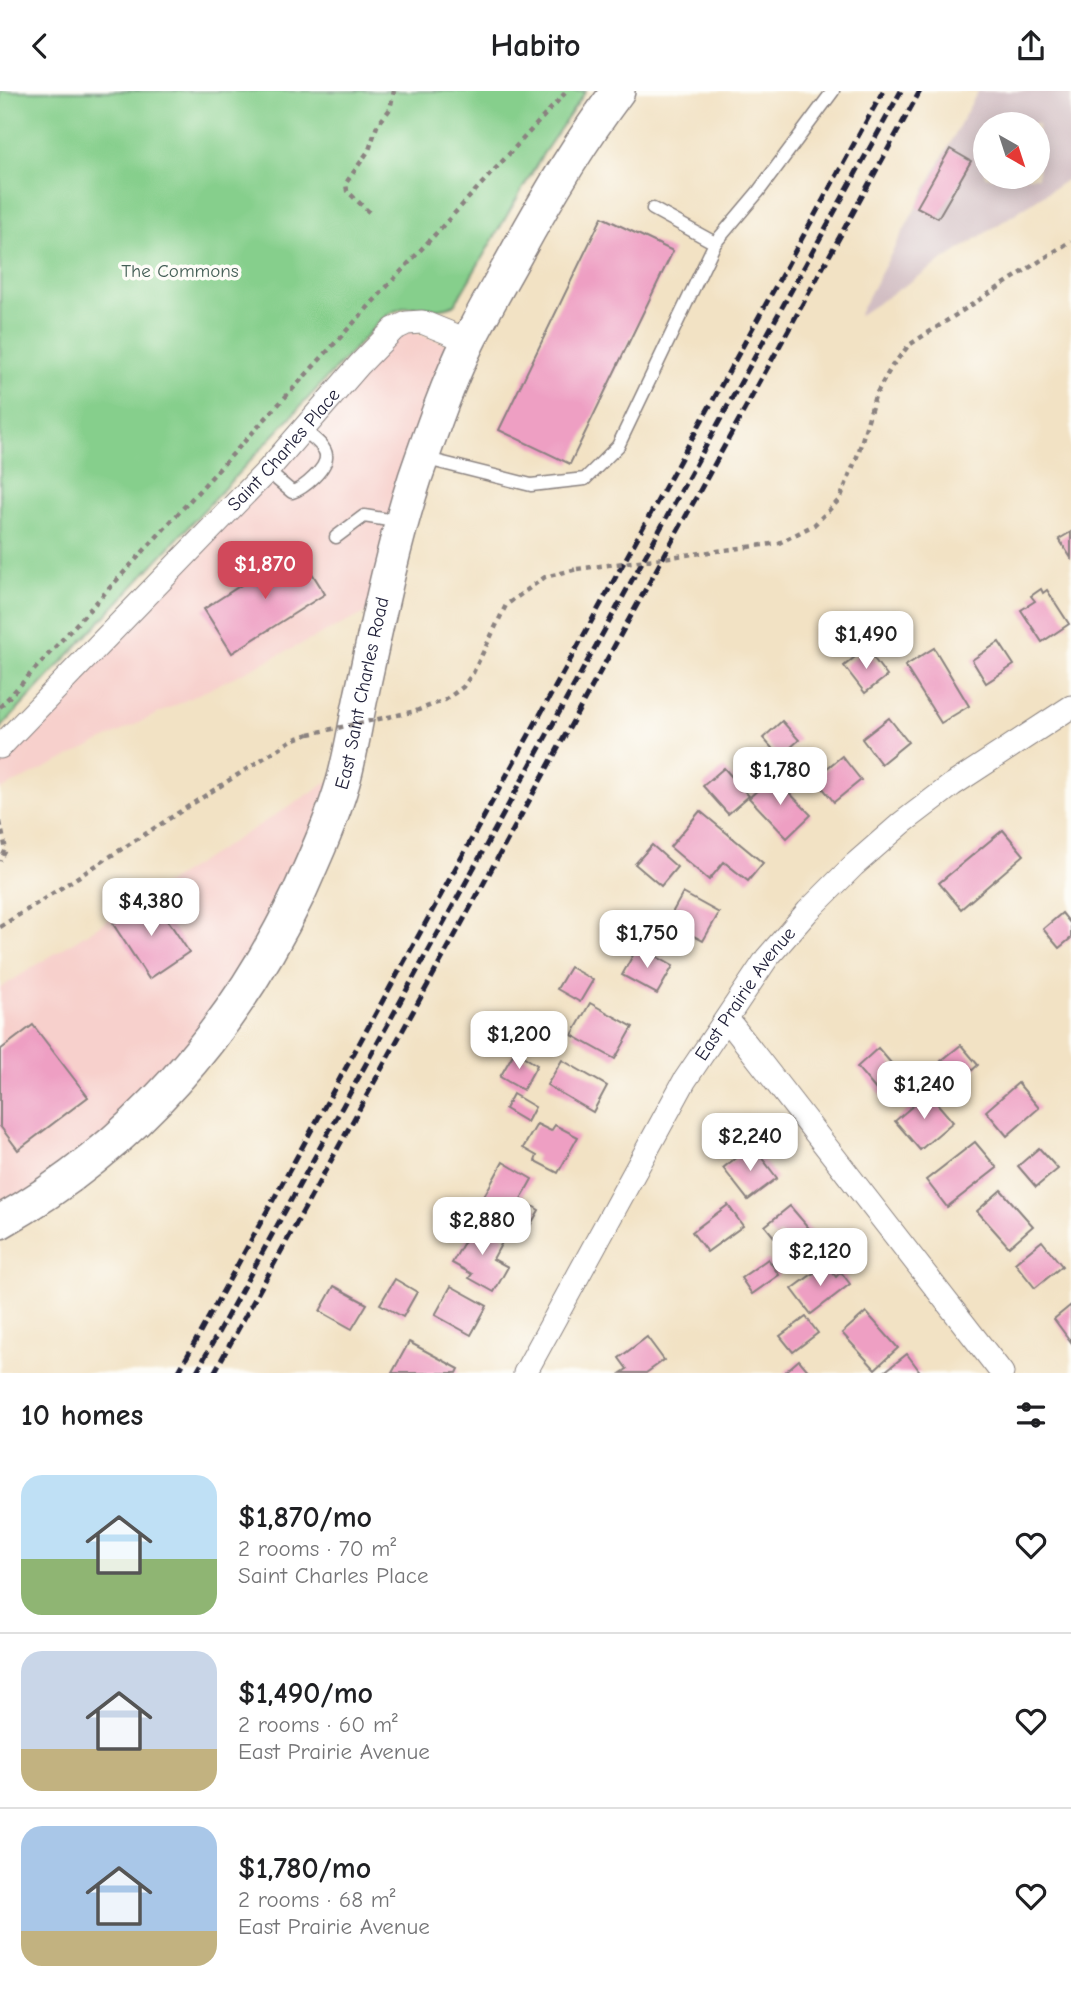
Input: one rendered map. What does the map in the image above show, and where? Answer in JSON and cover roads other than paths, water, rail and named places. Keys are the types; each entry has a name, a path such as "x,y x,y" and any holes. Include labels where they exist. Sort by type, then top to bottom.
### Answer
{"main road":[{"name":"East Saint Charles Road","path":"0,1222 63,1182 150,1109 191,1064 255,975 285,922 316,856 343,782 403,522 442,404 469,341 560,174 618,91"}],"street":[{"name":"Saint Charles Place","path":"0,747 267,471 394,329 407,323 422,322 469,341"},
{"name":"East Prairie Avenue","path":"525,1373 685,1080 767,958 808,911 854,865 902,823 952,785 1071,707"},
{"path":"727,1019 1002,1373"}],"lane":[{"path":"422,458 531,485 584,479 618,446 715,243 758,192 833,91"},
{"path":"653,209 715,243"},
{"path":"267,471 292,492 302,489 324,465 326,455 323,447 303,429"},
{"path":"336,537 364,516 403,522"}],"railway":[{"path":"178,1373 883,91"},
{"path":"196,1373 901,91"},
{"path":"214,1373 920,91"}],"park label":[{"name":"The Commons","path":"180,271"}]}
